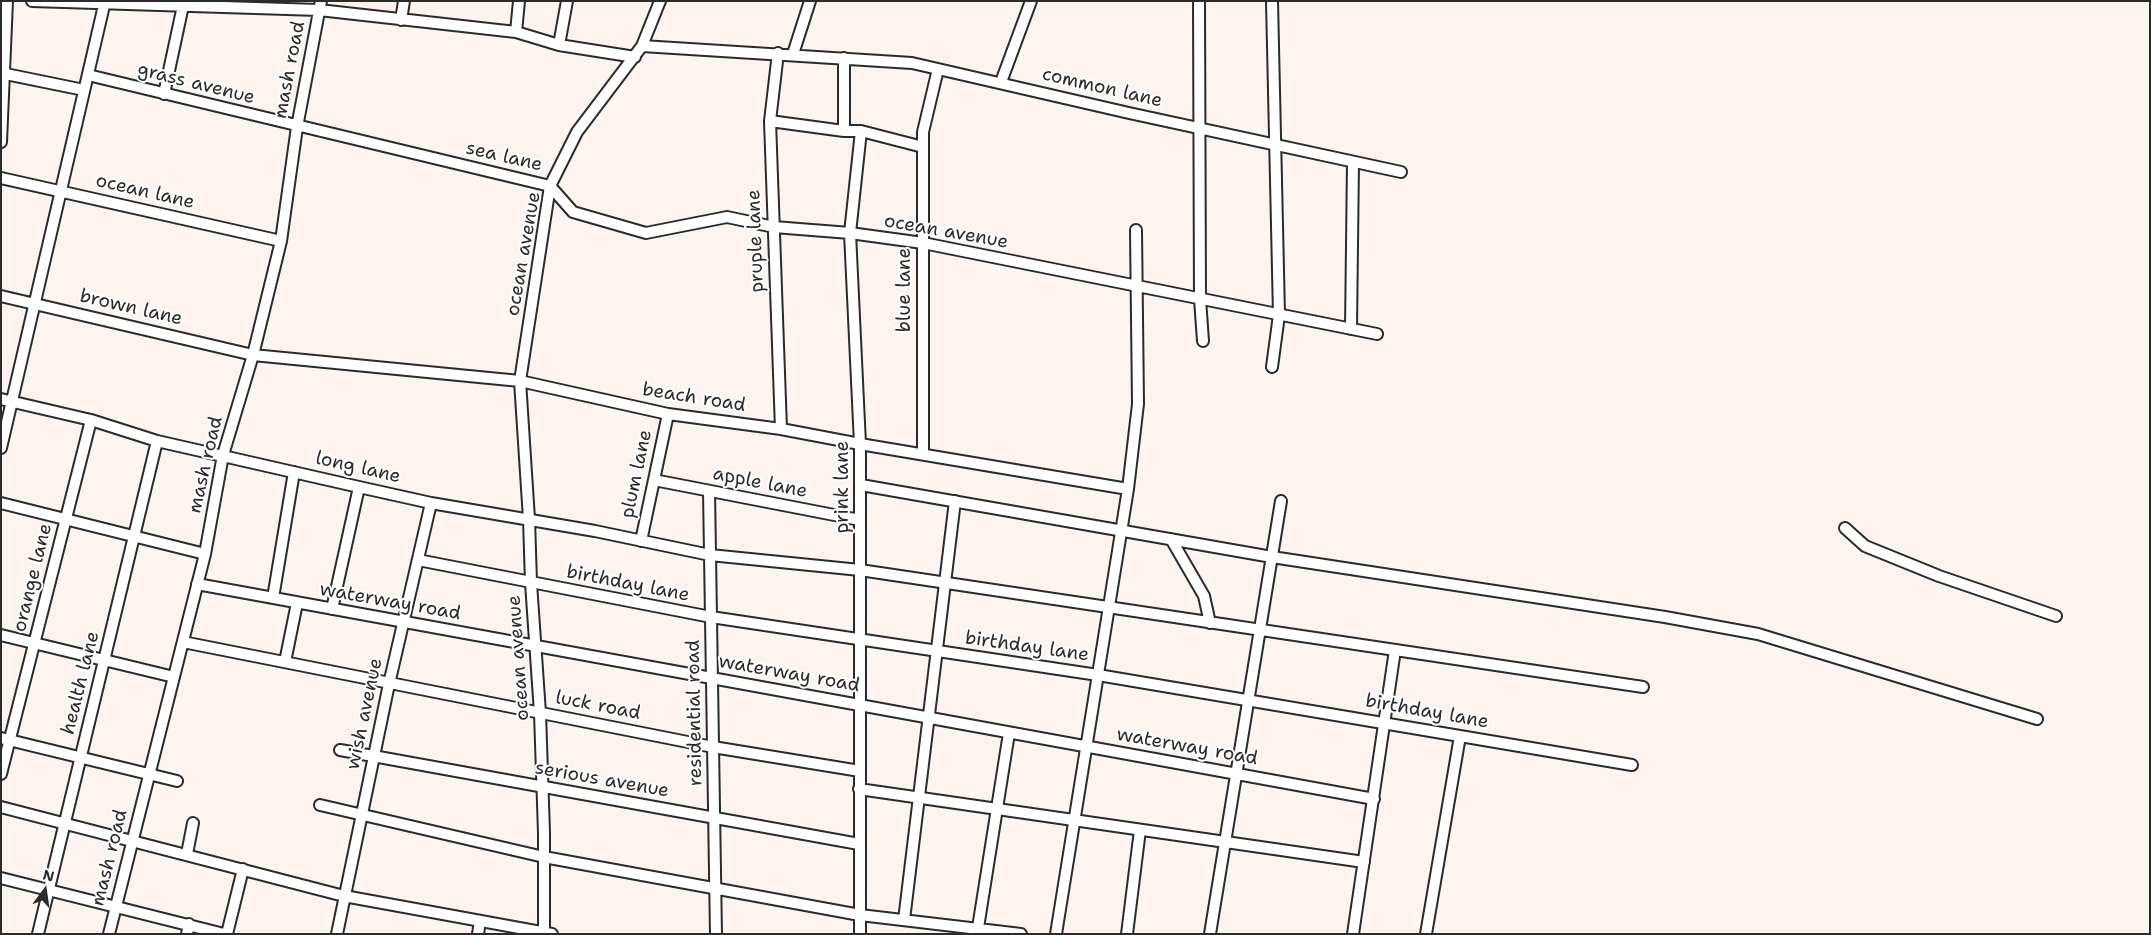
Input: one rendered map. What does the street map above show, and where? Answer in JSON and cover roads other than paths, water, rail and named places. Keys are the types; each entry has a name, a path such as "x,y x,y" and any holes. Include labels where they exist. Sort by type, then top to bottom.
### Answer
{"street":[{"path":"1,142 7,1"},
{"path":"32,1 320,6 401,20 516,32 559,45 635,57"},
{"path":"401,20 404,1"},
{"path":"516,32 519,1"},
{"path":"559,45 567,1"},
{"name":"sea lane","path":"297,127 550,186 577,132 642,46 660,1"},
{"path":"793,54 810,1"},
{"path":"1001,82 1031,1"},
{"path":"1198,1 1200,299 1203,341"},
{"path":"1272,1 1279,315 1272,367"},
{"path":"1,448 105,2"},
{"path":"164,94 183,3"},
{"name":"mash road","path":"110,934 205,554 223,455 253,355 281,241 297,127 320,6"},
{"name":"common lane","path":"642,46 778,53 912,63 1401,172"},
{"name":"pruple lane","path":"778,53 770,121 781,429"},
{"path":"844,58 844,131"},
{"name":"blue lane","path":"923,454 923,132 938,68"},
{"path":"3,73 84,90"},
{"name":"grass avenue","path":"88,75 297,127"},
{"path":"770,121 844,131 861,131 923,147"},
{"name":"prink lane","path":"860,934 860,444 850,233 861,131"},
{"path":"1351,329 1353,162"},
{"name":"ocean lane","path":"1,178 281,241"},
{"name":"ocean avenue","path":"550,186 573,212 646,233 727,217 774,227 850,233 923,243 1377,334"},
{"name":"ocean avenue","path":"547,933 540,713 520,381 550,186"},
{"path":"1056,934 1128,489 1138,404 1136,230"},
{"name":"brown lane","path":"1,296 253,355"},
{"name":"beach road","path":"253,355 520,381 668,414 781,429 1128,489"},
{"name":"long lane","path":"1,399 91,420 157,441 431,503 529,519 710,555 860,570 1644,687"},
{"name":"plum lane","path":"641,541 668,414"},
{"name":"orange lane","path":"1,774 6,739 35,644 91,420"},
{"name":"health lane","path":"38,934 157,441"},
{"path":"273,598 294,472"},
{"name":"apple lane","path":"654,480 860,520"},
{"path":"860,485 1272,557 1664,617 1758,634 2038,720"},
{"path":"332,609 359,487"},
{"name":"residential road","path":"709,491 716,934"},
{"path":"904,920 955,501"},
{"path":"1210,934 1281,501"},
{"path":"1,503 205,554"},
{"name":"wish avenue","path":"337,934 389,684 431,503"},
{"path":"1845,528 1865,546 1939,576 2056,616"},
{"path":"1171,540 1204,596 1210,623"},
{"name":"birthday lane","path":"418,560 711,617 1098,675 1632,765"},
{"name":"waterway road","path":"197,584 1374,799"},
{"path":"285,662 297,603"},
{"path":"1,635 174,677"},
{"name":"luck road","path":"183,642 713,747 860,771"},
{"path":"1353,934 1395,650"},
{"path":"978,931 1009,733"},
{"path":"1426,934 1460,736"},
{"path":"6,739 177,781"},
{"name":"serious avenue","path":"340,750 374,758 859,844"},
{"path":"859,789 1364,862"},
{"path":"320,806 544,857 860,915 978,931 1021,934"},
{"path":"1,807 344,896 547,933"},
{"path":"187,854 193,823"},
{"path":"1128,934 1140,830"},
{"path":"1,878 116,906 188,929 225,934 243,869"},
{"path":"478,934 480,921"}]}
